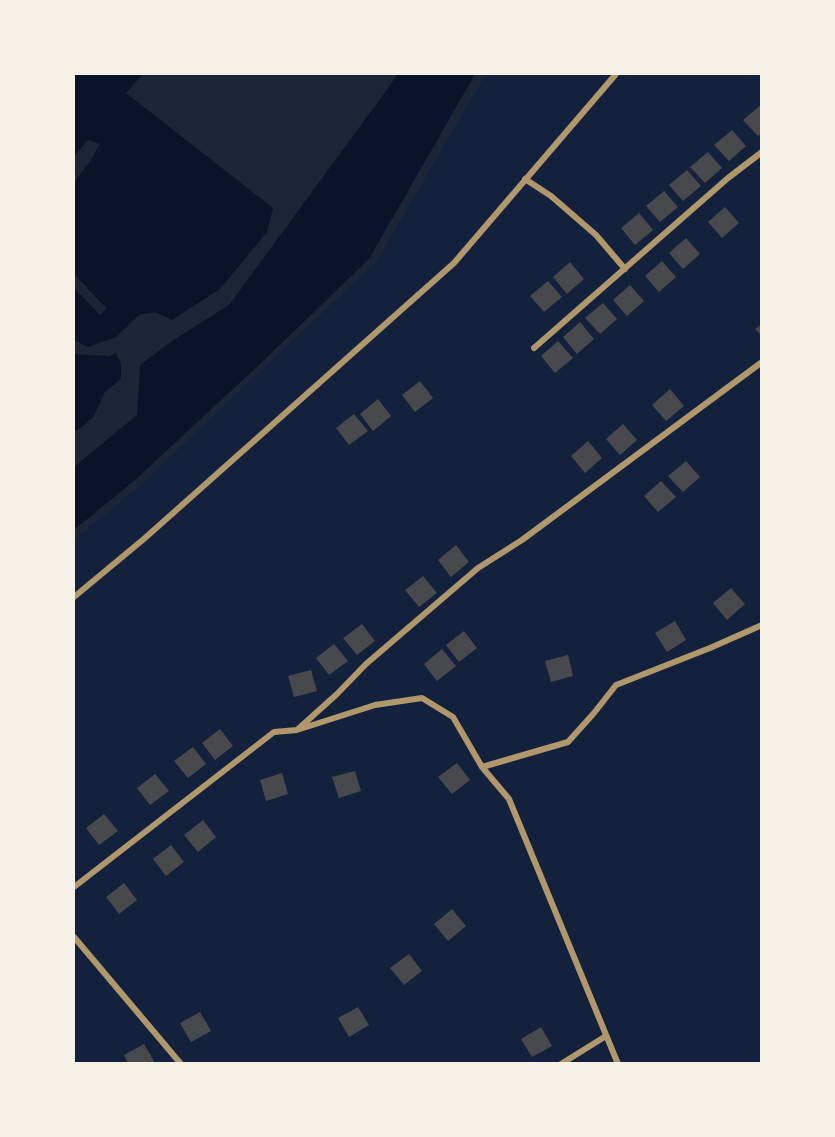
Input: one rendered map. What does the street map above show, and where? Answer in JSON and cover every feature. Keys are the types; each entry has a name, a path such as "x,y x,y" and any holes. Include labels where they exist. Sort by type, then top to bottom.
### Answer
{"street":[{"path":"74,597 146,538 454,263 615,74"},
{"path":"534,348 728,178 762,152"},
{"path":"525,179 551,196 596,235 625,269"},
{"path":"297,730 366,664 478,568 522,540 762,362"},
{"path":"482,767 568,742 616,685 762,625"},
{"path":"74,887 274,732 297,730 375,705 422,698 453,717 482,767 509,799 618,1064"},
{"path":"74,937 181,1064"},
{"path":"561,1064 606,1036"}],"shaded area":[{"path":"74,74 486,74 377,261 135,490 74,540"},
{"path":"74,74 143,74 126,93 273,208 267,232 220,289 172,320 155,312 139,315 116,337 88,347 74,340 74,289 100,315 106,308 74,274 74,182 100,144 88,140 74,156"},
{"path":"397,74 475,74 369,259 135,480 74,530 74,467 137,415 140,365 172,341 229,305"},
{"path":"116,353 121,364 121,379 105,392 94,416 74,432 74,354 109,356"}],"building":[{"path":"762,104 762,133 758,136 743,120"},
{"path":"732,130 746,146 729,161 714,145"},
{"path":"708,152 722,168 705,183 690,167"},
{"path":"687,170 701,186 683,201 669,185"},
{"path":"664,191 678,207 660,222 646,206"},
{"path":"725,207 739,223 722,238 708,222"},
{"path":"639,213 653,230 635,245 621,228"},
{"path":"686,238 700,254 683,269 669,253"},
{"path":"662,261 676,277 659,292 645,276"},
{"path":"570,262 584,279 567,294 553,277"},
{"path":"548,281 562,297 544,312 530,296"},
{"path":"630,285 644,301 627,316 613,300"},
{"path":"603,303 617,319 600,334 585,318"},
{"path":"580,322 594,339 577,354 563,337"},
{"path":"762,324 762,336 755,329"},
{"path":"558,341 573,358 555,373 541,356"},
{"path":"420,381 433,398 415,412 402,395"},
{"path":"670,389 684,406 666,421 652,405"},
{"path":"378,399 391,416 373,431 360,414"},
{"path":"354,414 368,431 349,445 336,428"},
{"path":"623,424 637,440 620,455 606,439"},
{"path":"588,441 602,458 585,473 571,456"},
{"path":"686,461 700,477 683,492 668,476"},
{"path":"661,481 676,497 658,512 644,496"},
{"path":"456,545 469,562 451,577 438,560"},
{"path":"423,576 437,593 419,607 405,590"},
{"path":"731,588 745,604 727,620 713,603"},
{"path":"675,621 686,640 667,652 655,633"},
{"path":"362,624 375,641 357,655 343,638"},
{"path":"464,631 477,648 459,662 446,645"},
{"path":"334,644 348,661 329,675 316,658"},
{"path":"442,649 456,666 437,681 424,664"},
{"path":"568,655 573,676 551,682 545,661"},
{"path":"311,670 317,691 294,697 288,676"},
{"path":"220,729 233,746 215,760 202,743"},
{"path":"193,747 206,764 188,778 174,761"},
{"path":"457,763 470,780 452,794 438,777"},
{"path":"355,771 361,791 339,798 332,777"},
{"path":"282,773 288,794 266,801 260,780"},
{"path":"155,774 169,791 150,805 137,788"},
{"path":"104,814 118,831 99,845 86,828"},
{"path":"203,820 216,837 198,852 184,835"},
{"path":"171,845 184,862 166,876 153,859"},
{"path":"124,883 137,900 119,914 106,897"},
{"path":"452,909 466,926 448,941 434,924"},
{"path":"409,954 422,971 404,985 390,968"},
{"path":"358,1007 369,1025 349,1037 338,1018"},
{"path":"200,1012 211,1031 191,1042 180,1023"},
{"path":"541,1027 552,1046 532,1057 521,1039"},
{"path":"144,1044 155,1063 128,1064 124,1055"}]}
